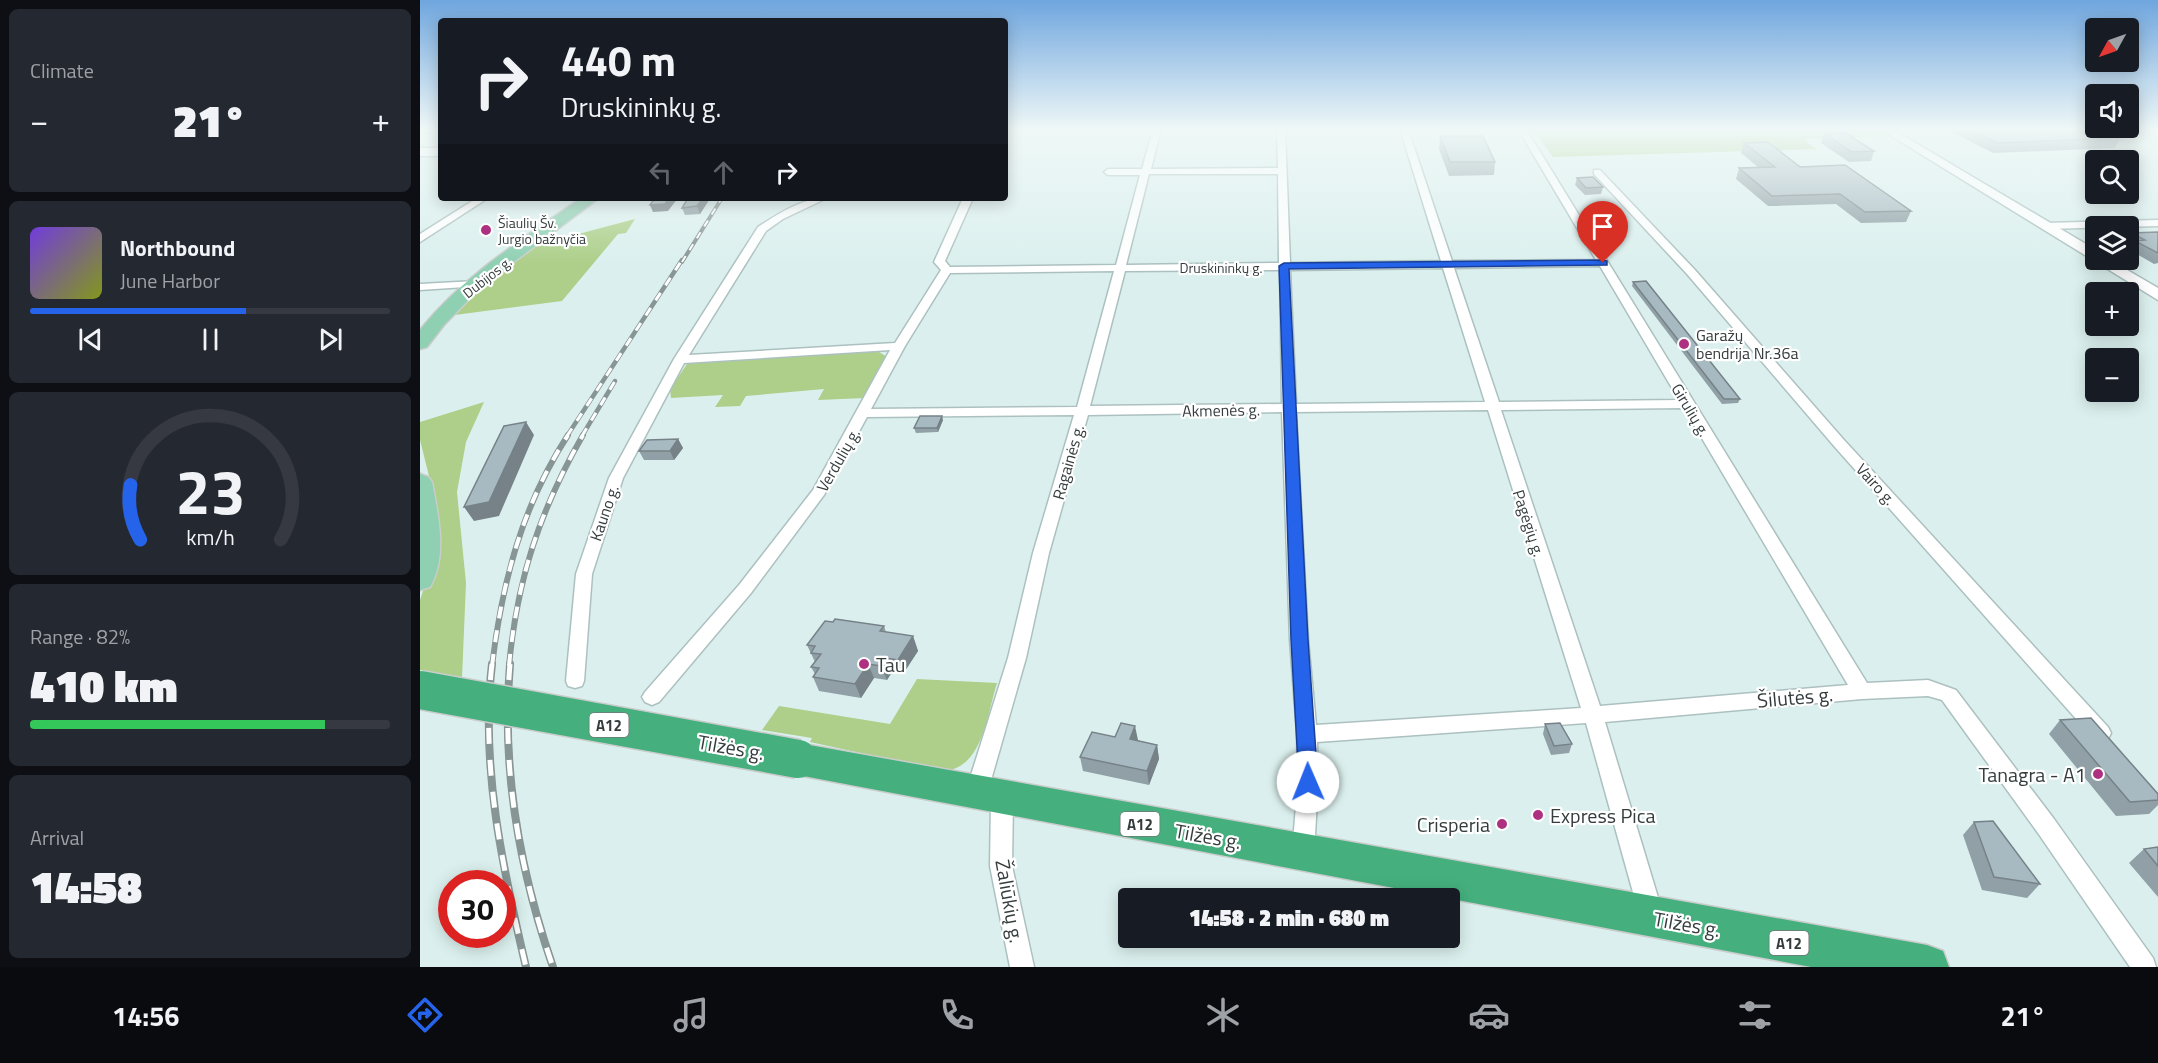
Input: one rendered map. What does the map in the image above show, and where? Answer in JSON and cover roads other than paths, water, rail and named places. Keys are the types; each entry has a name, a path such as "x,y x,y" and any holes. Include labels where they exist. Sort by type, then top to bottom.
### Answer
{"highway":[{"name":"Tilžės g.","path":"420,690 798,759 989,797 1652,917 1791,955 1927,967"}],"main road":[{"path":"1959,174 2085,250"},
{"name":"Dubijos g.","path":"420,343 469,285 578,201"},
{"name":"Dubijos g.","path":"420,318 587,201"},
{"path":"2117,270 2158,295"},
{"path":"420,580 428,548 421,490"}],"street":[{"name":"Ragainės g.","path":"989,797 1041,553 1082,412 1144,174"},
{"path":"1283,174 1289,409 1299,640 1307,734 1308,782 1303,854"},
{"name":"Pagėgių g.","path":"1418,174 1645,886 1652,917"},
{"name":"Girulių g.","path":"1549,174 1686,404 1862,691"},
{"name":"Vairo g.","path":"1599,174 1691,272 1729,319 1839,444 2109,741"},
{"path":"420,238 478,201"},
{"name":"Kauno g.","path":"575,681 584,574 616,478 680,359 762,229 780,217 815,201"},
{"path":"947,270 939,262 967,201"},
{"path":"2045,226 2158,223"},
{"name":"Druskininkų g.","path":"947,270 1603,263"},
{"name":"Verdulių g.","path":"652,697 745,589 810,506 865,413 899,346 947,270"},
{"path":"420,288 469,285"},
{"path":"680,359 899,346"},
{"name":"Akmenės g.","path":"865,413 1082,412 1491,404 1686,404"},
{"name":"Šilutės g.","path":"1307,734 1591,715 1862,691 1928,688 1949,695 2046,826 2144,967"},
{"name":"Žaliūkių g.","path":"989,797 1022,967"}],"railway":[{"path":"682,262 720,201"},
{"path":"567,436 682,260"},
{"path":"582,436 615,381"},
{"path":"492,666 502,604 516,546 538,489 568,435"},
{"path":"509,666 518,604 533,546 554,490 583,435"},
{"path":"492,664 489,702 491,779 509,893 526,967"},
{"path":"510,664 508,741 515,818 531,893 553,967"}],"place":[{"name":"Šiaulių Šv. Jurgio bažnyčia","path":"486,230"},
{"name":"Garažų bendrija Nr.36a","path":"1684,344"},
{"name":"Tau","path":"864,664"},
{"name":"Tanagra - A1","path":"2098,774"},
{"name":"Express Pica","path":"1538,815"},
{"name":"Crisperia","path":"1502,824"}]}
